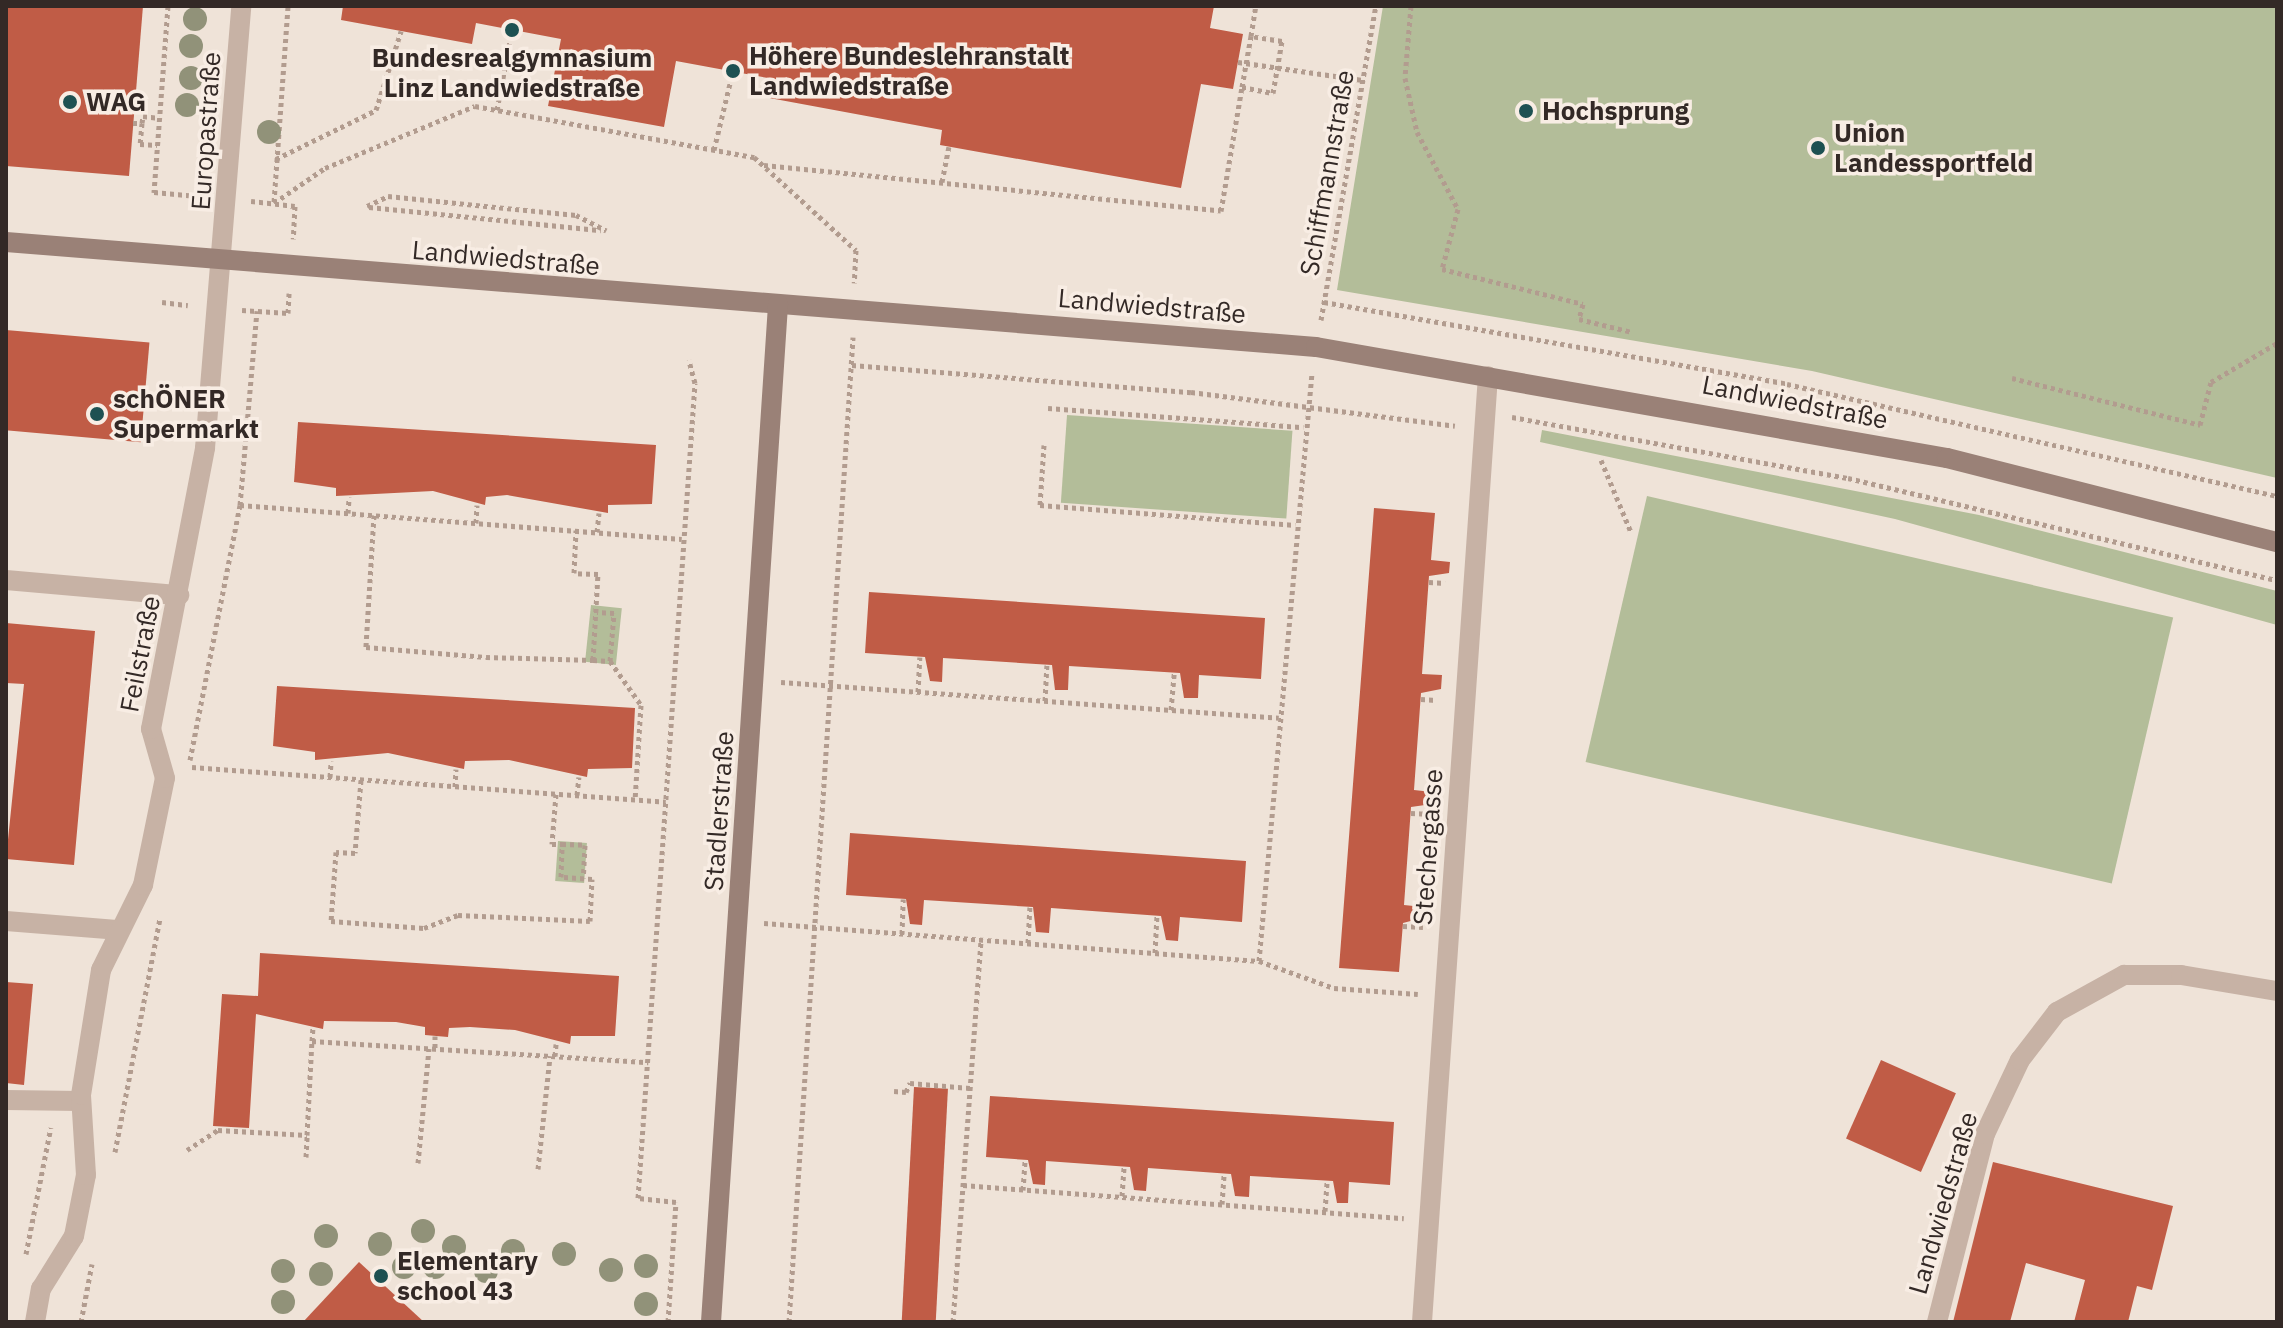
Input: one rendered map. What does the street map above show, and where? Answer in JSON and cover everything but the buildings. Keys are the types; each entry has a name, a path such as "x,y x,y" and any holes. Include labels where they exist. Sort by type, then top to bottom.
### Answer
{"main road":[{"name":"Landwiedstraße","path":"6,242 1316,347 1947,458 2277,542"},
{"name":"Stadlerstraße","path":"711,1322 778,304"}],"street":[{"name":"Europastraße","path":"222,259 241,6"},
{"name":"Feilstraße","path":"35,1322 41,1289 74,1236 86,1175 80,1101 101,970 117,930 143,885 165,778 151,729 203,463 222,259"},
{"name":"Stechergasse","path":"1422,1322 1488,376"},
{"path":"6,580 179,595"},
{"path":"6,921 117,930"},
{"name":"Landwiedstraße","path":"1937,1322 1985,1134 2020,1060 2057,1012 2124,975 2181,975 2277,991"},
{"path":"6,1100 80,1101"}],"path":[{"path":"154,192 168,6"},
{"path":"274,203 288,6"},
{"path":"274,203 325,168 461,109 497,110 714,150 763,165 1221,211 1256,6"},
{"name":"Schiffmannstraße","path":"1316,347 1376,6"},
{"path":"1411,6 1405,78 1417,132 1458,209 1442,269 1583,304 1579,319 1632,332"},
{"path":"497,110 512,30"},
{"path":"276,159 376,110 401,31"},
{"path":"1242,87 1273,93 1282,41 1251,36"},
{"path":"1238,62 1363,80"},
{"path":"714,150 733,71"},
{"path":"157,145 140,144 143,116 159,118"},
{"path":"133,123 142,123"},
{"path":"942,182 949,147"},
{"path":"763,165 856,250 855,262"},
{"name":"Landwiedstraße","path":"388,196 576,215 606,230 367,206 388,196"},
{"path":"274,203 295,206"},
{"path":"1324,302 1787,384 2277,496"},
{"path":"257,311 240,505 683,539"},
{"path":"2012,378 2200,425 2211,382 2277,343"},
{"path":"668,1322 676,1202 638,1198 695,383 689,360"},
{"path":"789,1322 835,687 852,365 1306,405 1463,427 1462,442"},
{"path":"1259,961 1306,405"},
{"path":"1048,408 1303,427"},
{"path":"1484,413 1848,478 2277,580"},
{"path":"1044,445 1040,505 1295,525"},
{"path":"1601,460 1631,532"},
{"path":"348,513 349,497"},
{"path":"476,523 477,505"},
{"path":"597,532 599,513"},
{"path":"374,515 366,647 610,661"},
{"path":"576,530 574,573 598,574 593,660"},
{"path":"1449,598 1452,567"},
{"path":"1429,582 1450,583"},
{"path":"597,612 614,613 610,661 641,705 635,800"},
{"path":"918,692 920,657"},
{"path":"1045,701 1047,665"},
{"path":"1171,710 1174,673"},
{"path":"754,680 1279,718"},
{"path":"1440,714 1443,685"},
{"path":"1421,699 1441,700"},
{"path":"330,777 331,761"},
{"path":"189,767 666,802"},
{"path":"455,787 456,769"},
{"path":"577,795 579,777"},
{"path":"361,780 355,853 336,852 331,921 424,928 458,915 590,921 592,879 561,877 562,844"},
{"path":"556,794 552,844 585,845 583,878"},
{"path":"1432,828 1434,800"},
{"path":"1411,813 1433,814"},
{"path":"902,934 903,899"},
{"path":"1028,943 1030,907"},
{"path":"1423,940 1425,913"},
{"path":"1155,953 1157,915"},
{"path":"738,921 1259,961 1334,988 1419,994"},
{"path":"1403,926 1424,927"},
{"path":"953,1322 981,939"},
{"path":"1418,1009 1420,980"},
{"path":"306,1157 313,1028"},
{"path":"418,1163 435,1036"},
{"path":"312,1041 648,1062"},
{"path":"538,1169 556,1044"},
{"path":"894,1091 906,1092 910,1083 970,1088"},
{"path":"187,1150 218,1130 307,1135"},
{"path":"1023,1190 1025,1160"},
{"path":"1122,1196 1124,1166"},
{"path":"1222,1204 1224,1174"},
{"path":"1325,1211 1327,1181"},
{"path":"963,1185 1409,1219"},
{"path":"1408,1234 1409,1204"}],"green space":[{"name":"Union Landessportfeld","path":"1383,6 2277,6 2277,478 1812,371 1337,290"},
{"path":"1067,415 1292,431 1286,519 1061,503"},
{"path":"1542,430 1979,515 2277,591 2277,625 1895,519 1540,442"},
{"path":"1647,496 2173,617 2112,883 1586,762"},
{"path":"591,605 622,608 616,665 585,662"},
{"path":"558,841 587,843 584,883 555,881"}],"place":[{"name":"Bundesrealgymnasium Linz Landwiedstraße","path":"512,30"},
{"name":"Höhere Bundeslehranstalt Landwiedstraße","path":"733,71"},
{"name":"WAG","path":"70,102"},
{"name":"Hochsprung","path":"1526,111"},
{"name":"Union Landessportfeld","path":"1818,148"},
{"name":"schÖNER Supermarkt","path":"97,414"},
{"name":"Elementary school 43","path":"381,1276"}]}
